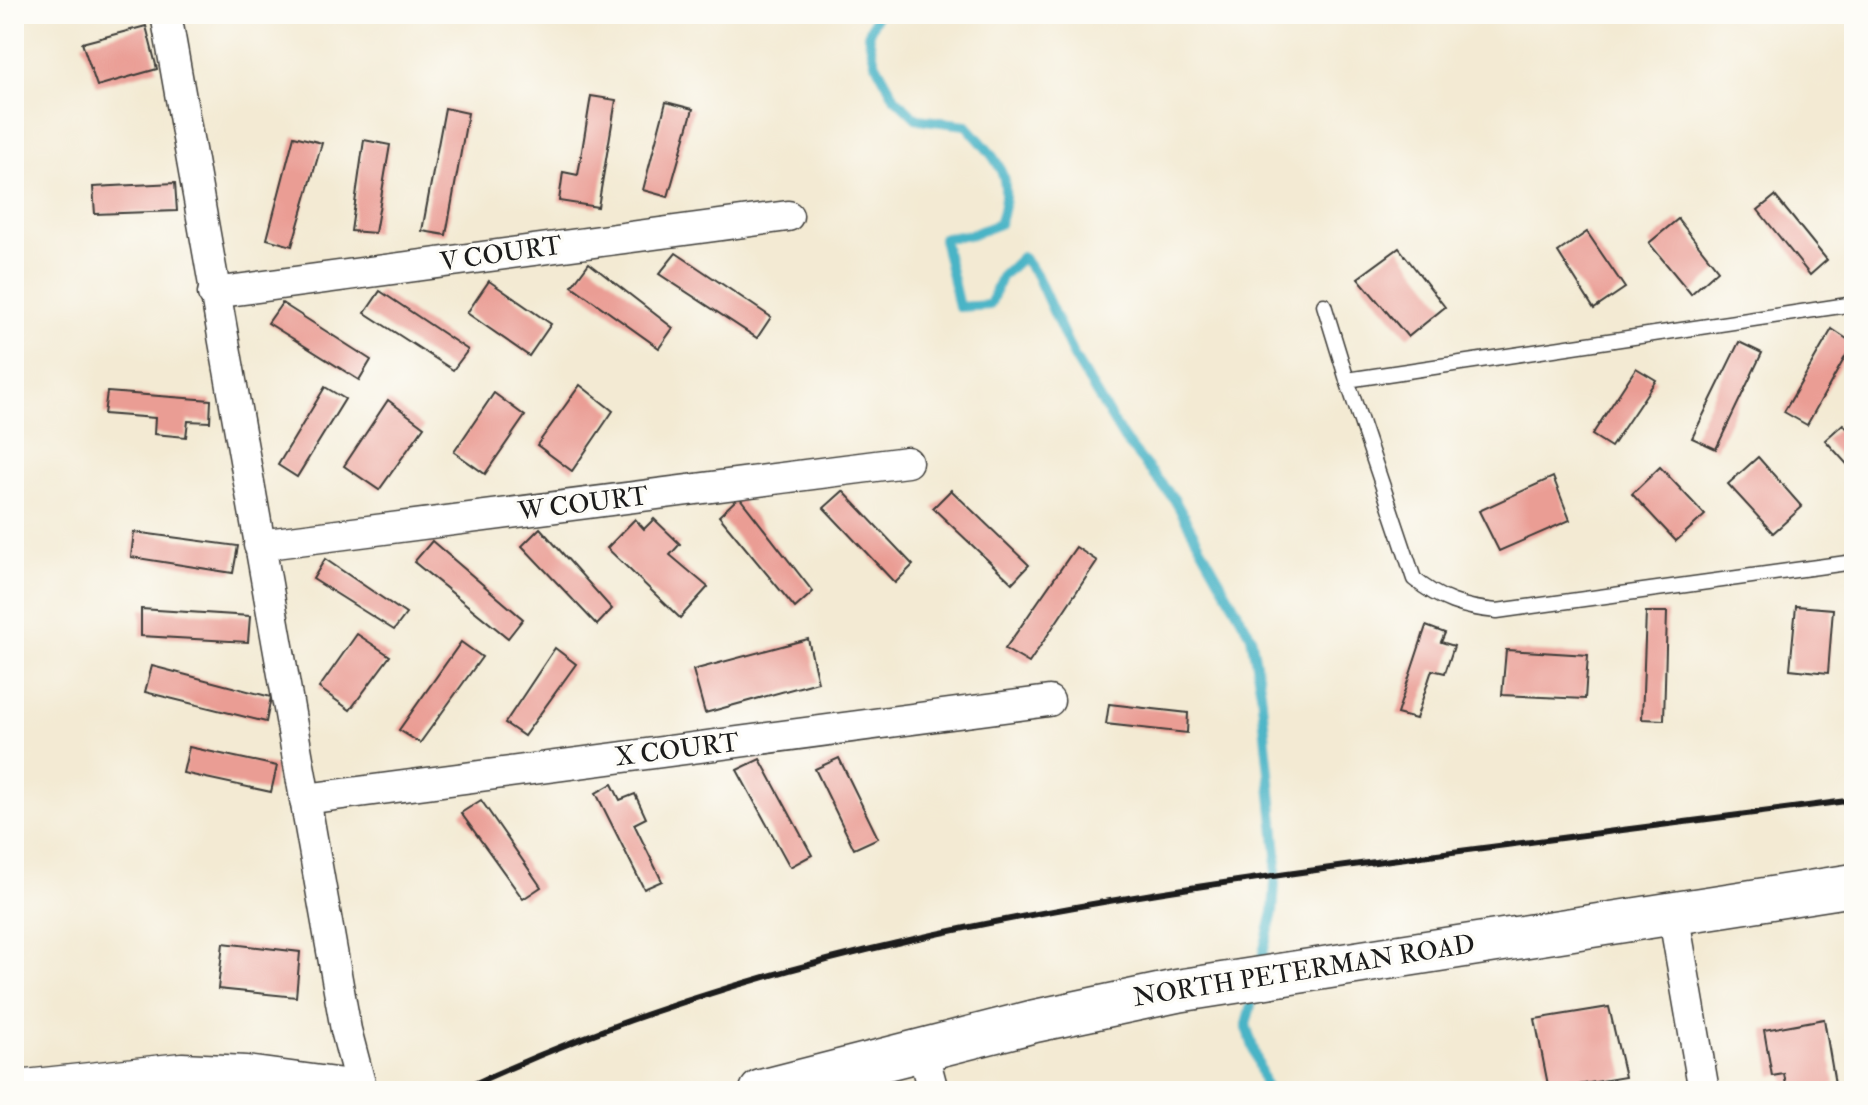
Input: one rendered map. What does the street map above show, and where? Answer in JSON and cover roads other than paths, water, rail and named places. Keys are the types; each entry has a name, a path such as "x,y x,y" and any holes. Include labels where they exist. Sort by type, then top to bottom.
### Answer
{"street":[{"path":"166,14 346,1030 362,1091"},
{"name":"V COURT","path":"213,293 788,216"},
{"name":"W COURT","path":"259,545 907,462"},
{"name":"X COURT","path":"305,799 1049,701"},
{"name":"NORTH PETERMAN ROAD","path":"761,1091 1106,1004 1214,984 1854,885"},
{"path":"1673,912 1704,1091"},
{"path":"922,1049 933,1091"},
{"path":"26,1091 182,1074 246,1077 350,1091"}],"lane":[{"path":"1347,380 1854,304"},
{"path":"1324,305 1414,579 1434,595 1465,608 1497,611 1854,562"}],"waterway":[{"path":"877,14 868,35 875,62 895,98 917,119 966,125 995,159 1004,181 1004,207 999,224 970,235 943,238 959,307 990,305 1001,277 1022,257 1036,274 1074,357 1124,439 1174,499 1251,636 1261,692 1277,854 1273,912 1259,970"},
{"path":"1255,989 1246,1025 1267,1091"}],"railway":[{"path":"459,1091 570,1043 682,1002 796,968 911,940 1145,895 1264,877 1854,800"}]}
